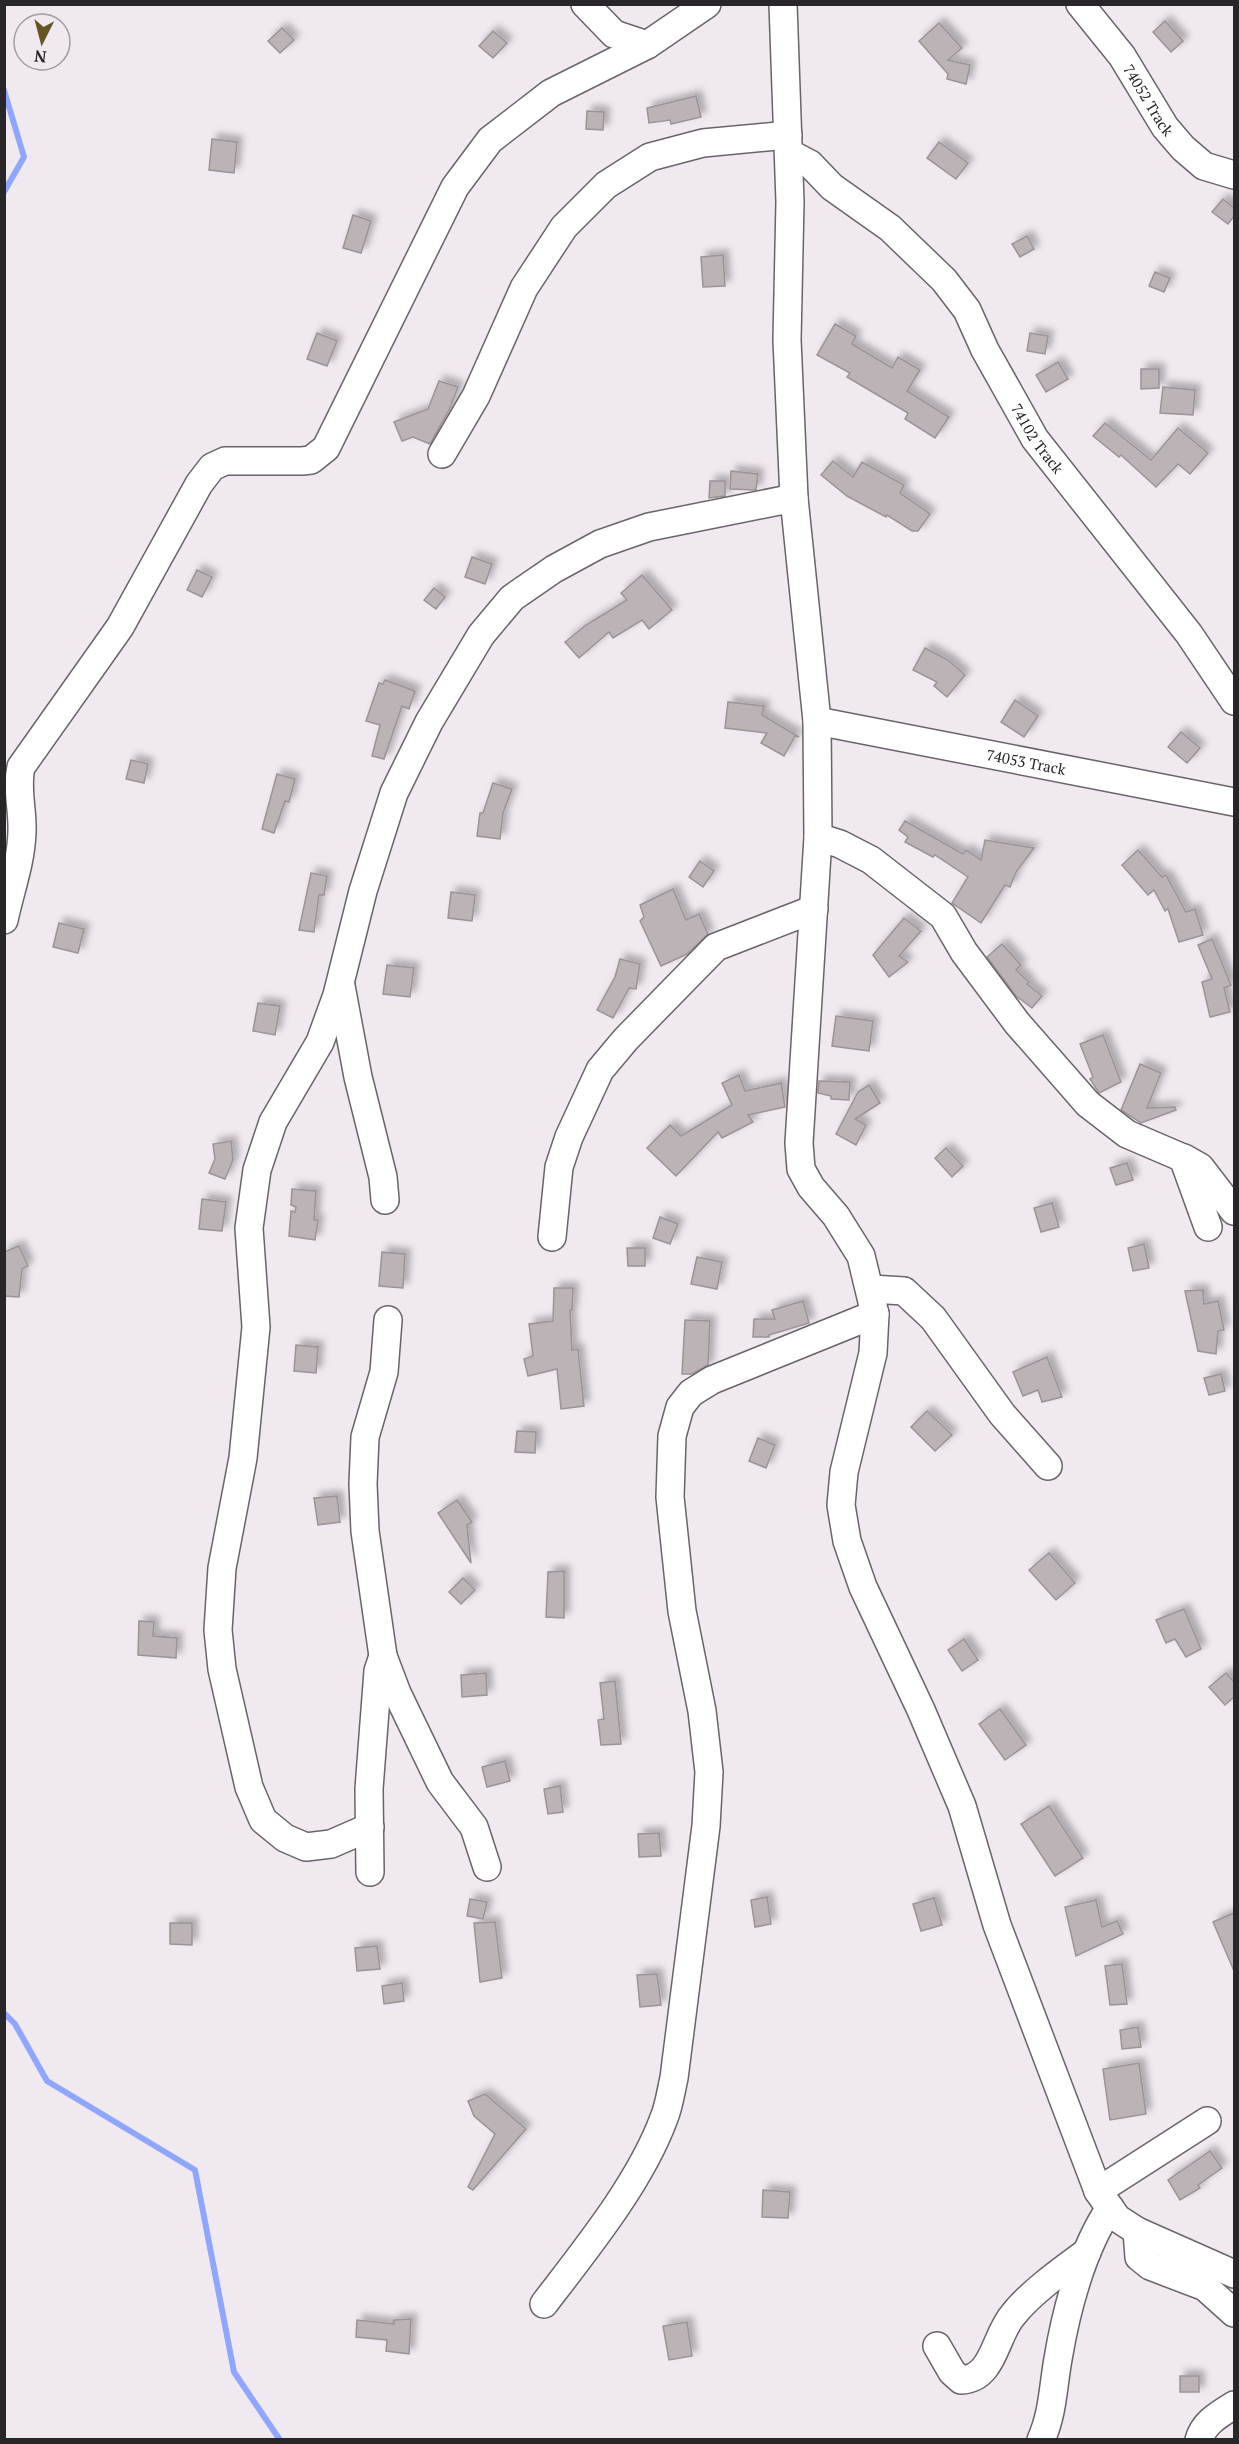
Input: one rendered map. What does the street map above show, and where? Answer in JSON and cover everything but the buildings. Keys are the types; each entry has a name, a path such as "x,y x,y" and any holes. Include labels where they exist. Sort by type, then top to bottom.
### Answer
{"street":[{"path":"585,4 614,34 647,45"},
{"path":"4,920 21,848 18,780 21,767 120,627 212,467 225,461 311,460 326,448 433,228 473,160 490,140 551,93 647,45 707,4"},
{"path":"783,4 790,202 787,340 794,498 817,721 818,837 800,1143 801,1169 811,1187 836,1216 861,1256 873,1301 873,1353 844,1472 842,1506 847,1541 863,1587 921,1710 962,1806 997,1925 1082,2152 1104,2200 1117,2218 1137,2231 1234,2274"},
{"name":"74052 Track","path":"1080,4 1122,56 1165,127 1183,148 1204,166 1234,176"},
{"path":"442,454 476,396 524,288 564,227 606,186 650,157 703,143 788,144"},
{"name":"74102 Track","path":"788,144 832,187 891,228 945,280 967,310 985,350 1035,439 1189,634 1234,701"},
{"path":"790,202 806,192 832,187"},
{"path":"370,1827 331,1844 306,1846 285,1838 263,1820 249,1787 222,1668 218,1630 222,1568 243,1458 256,1327 249,1228 257,1170 273,1122 320,1042 340,982 363,891 394,793 429,723 481,635 512,598 554,569 600,544 649,527 794,498"},
{"name":"74053 Track","path":"817,721 1234,802"},
{"path":"818,837 840,844 871,860 943,916 964,952 1017,1023 1088,1104 1127,1134 1200,1167 1234,1211"},
{"path":"552,1238 559,1167 569,1137 600,1070 626,1039 716,947 814,909"},
{"path":"340,982 358,1077 383,1177 385,1200"},
{"path":"1183,1158 1208,1227"},
{"path":"544,2304 599,2231 637,2172 664,2119 675,2078 706,1826 709,1772 702,1711 682,1611 670,1497 672,1436 680,1407 691,1393 712,1380 873,1301 904,1292 933,1318 1002,1414 1048,1466"},
{"path":"388,1320 384,1372 365,1437 363,1484 366,1541 383,1656 401,1703 440,1782 474,1827 487,1867"},
{"path":"370,1872 373,1724 378,1671 383,1656"},
{"path":"1041,2439 1052,2409 1063,2328 1099,2224 1104,2200 1207,2121"},
{"path":"1137,2231 1139,2257 1150,2266 1205,2287 1234,2313"},
{"path":"937,2346 952,2372 961,2380 972,2380 983,2371 1012,2315 1088,2252"},
{"path":"1199,2439 1201,2432 1215,2416 1234,2405"}],"waterway":[{"path":"4,90 24,157 4,192"},
{"path":"4,2013 15,2024 47,2081 195,2170 234,2372 280,2440"}]}
